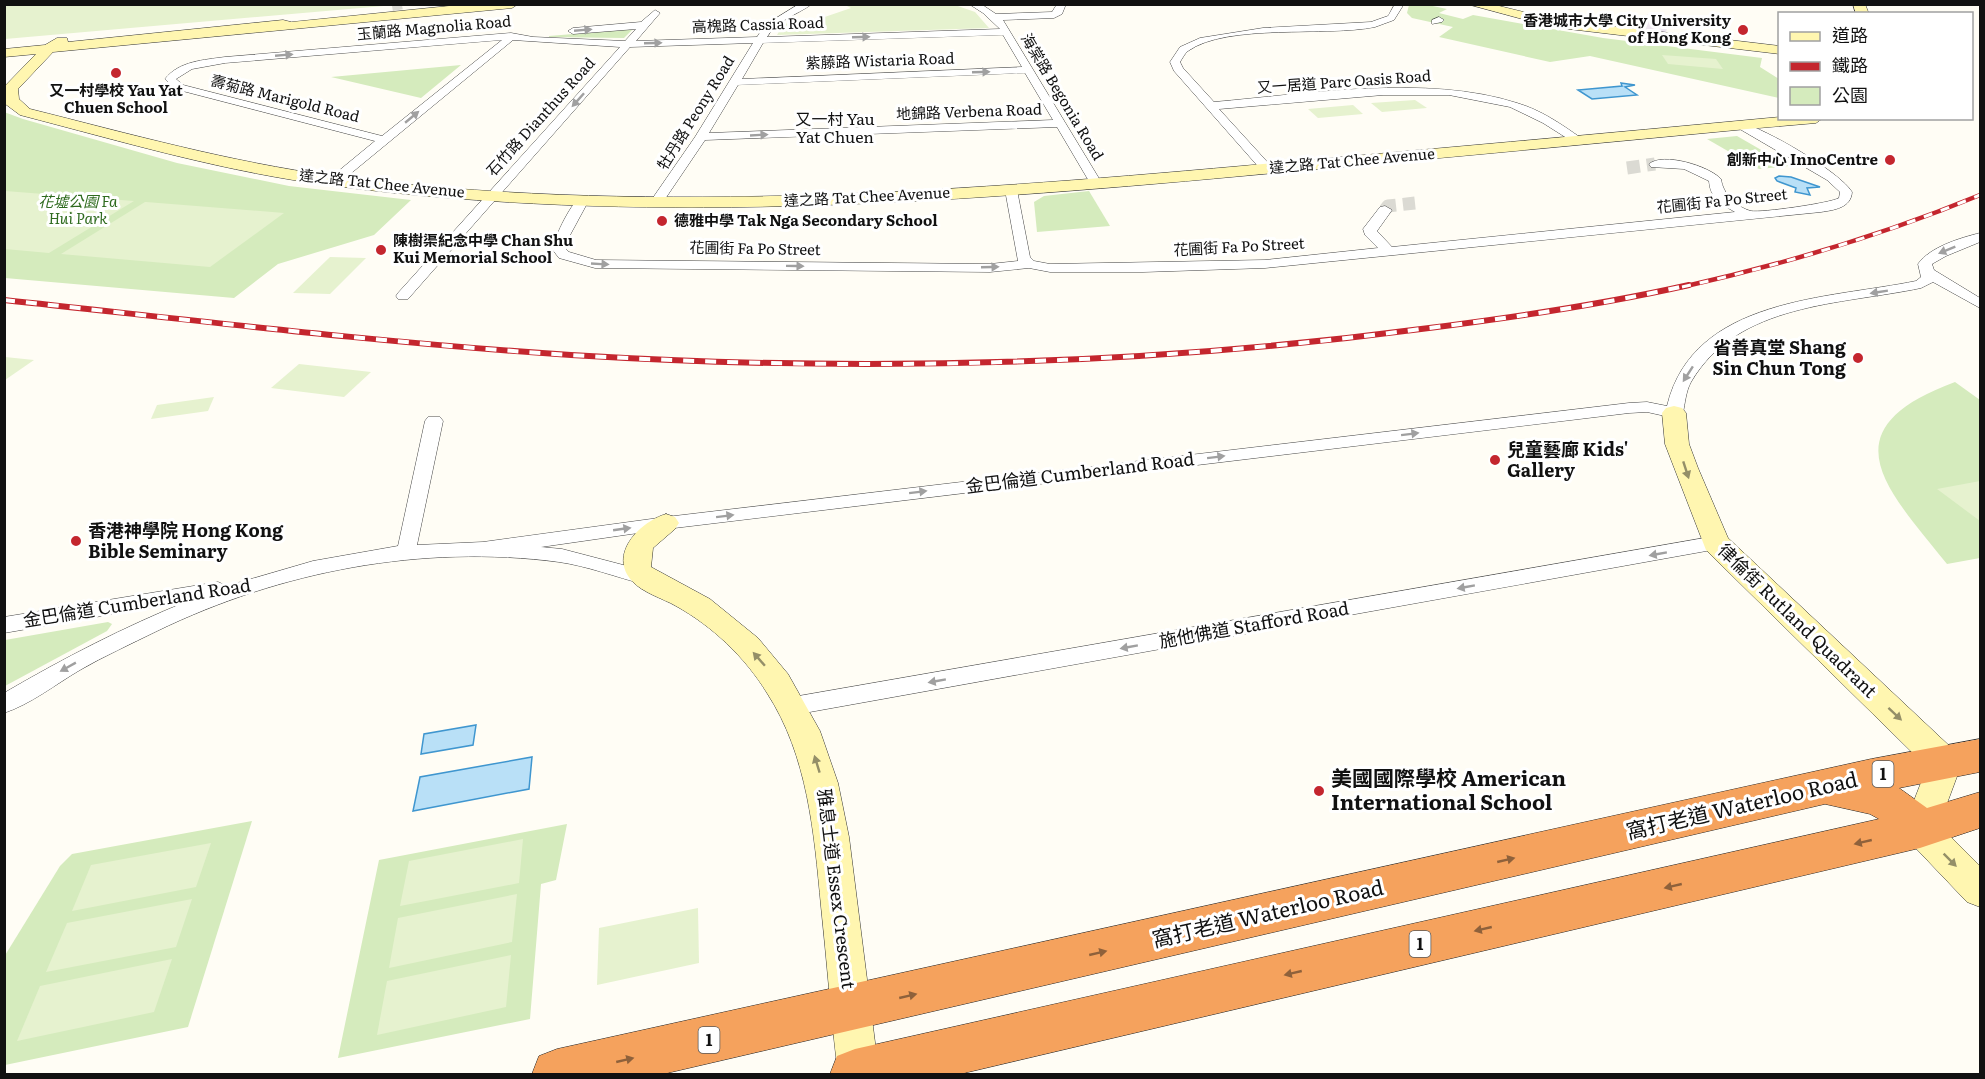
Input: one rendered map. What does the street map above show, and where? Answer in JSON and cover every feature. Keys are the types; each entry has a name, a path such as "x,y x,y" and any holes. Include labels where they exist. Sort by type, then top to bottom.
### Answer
{"highway":[{"name":"窩打老道 Waterloo Road","path":"557,1074 1821,789 1870,776 1963,760"},
{"path":"1821,789 1882,798 1897,806 1920,829"},
{"name":"1","path":"857,1074 1920,829 1980,810"}],"main road":[{"path":"6,48 110,41 512,4"},
{"path":"1473,4 1552,23 1778,50"},
{"name":"達之路 Tat Chee Avenue","path":"56,45 12,88 11,101 25,112 233,164 334,181 492,196 583,200 656,202 822,200 1097,185 1798,120"},
{"name":"律倫街 Rutland Quadrant","path":"1674,413 1677,444 1691,488 1716,543 1963,760"},
{"path":"643,578 636,559 639,548 654,530 666,523"},
{"name":"雅息士道 Essex Crescent","path":"643,578 694,603 739,638 759,658 793,706 816,760 824,790 857,1074"},
{"path":"1963,760 1920,829 1980,891"}],"street":[{"path":"760,40 775,21 808,4"},
{"name":"海棠路 Begonia Road","path":"973,4 996,17 1097,185"},
{"path":"996,17 1054,15 1059,12 1062,4"},
{"path":"1267,169 1176,66 1177,55 1186,46 1225,34 1372,25 1391,18 1400,4"},
{"name":"石竹路 Dianthus Road","path":"403,296 655,13"},
{"name":"玉蘭路 Magnolia Road","path":"225,60 645,25"},
{"name":"高槐路 Cassia Road","path":"511,36 533,40 628,44 1006,32"},
{"path":"334,181 511,36"},
{"name":"牡丹路 Peony Road","path":"656,202 701,137 760,40"},
{"name":"壽菊路 Marigold Road","path":"225,60 200,64 180,71 170,79 179,87 384,140"},
{"name":"紫藤路 Wistaria Road","path":"734,82 1026,70"},
{"name":"又一居道 Parc Oasis Road","path":"1211,106 1401,90 1445,91 1481,96 1515,106 1544,118 1577,140"},
{"name":"地錦路 Verbena Road","path":"701,137 1059,123"},
{"name":"花圃街 Fa Po Street","path":"583,200 562,237 559,249 564,255 589,263 990,268 1029,264 1050,268 1222,266 1389,252 1827,207 1840,203 1846,192 1842,184 1832,176 1742,126"},
{"path":"1655,164 1672,163 1697,168 1715,179 1716,190 1720,198 1749,215"},
{"path":"1011,190 1023,258 1029,264"},
{"path":"1385,210 1370,232 1389,252"},
{"path":"1980,237 1931,257 1925,265 1928,273 1980,304"},
{"name":"律倫街 Rutland Quadrant","path":"1674,413 1682,384 1692,367 1709,347 1753,318 1792,306 1921,284 1929,278 1928,273"},
{"name":"金巴倫道 Cumberland Road","path":"485,548 666,523 1629,408 1647,407 1674,413"},
{"path":"406,552 434,422"},
{"name":"施他佛道 Stafford Road","path":"793,706 1716,543"},
{"path":"4,704 68,666 120,640 195,607 268,581 339,563 406,552 485,548"},
{"name":"雅息士道 Essex Crescent","path":"485,548 562,555 617,568 643,578"},
{"name":"金巴倫道 Cumberland Road","path":"4,625 268,581"},
{"path":"115,605 134,609 137,615 129,632 120,640"}],"shaded area":[{"path":"1648,14 1669,17 1666,33 1638,29"}],"green space":[{"path":"5,4 395,4 395,5 5,39"},
{"path":"843,4 955,5 975,12 989,28 777,35 782,27 794,18 813,21 851,8"},
{"path":"1409,5 1428,5 1447,9 1439,13 1463,19 1473,15 1603,38 1762,58 1760,67 1778,78 1778,98 1590,56 1550,62 1439,37 1453,27 1412,18 1407,13"},
{"path":"633,29 624,38 549,37 549,36"},
{"path":"1662,55 1716,59 1723,69 1668,64"},
{"path":"461,65 421,98 331,77 342,76"},
{"path":"1415,100 1427,108 1382,112 1371,103"},
{"path":"1353,105 1363,114 1318,118 1308,109"},
{"name":"花墟公園 Fa Hui Park","path":"4,112 177,163 289,186 411,200 374,235 278,264 234,298 5,278"},
{"path":"1737,136 1789,166 1759,169 1707,139"},
{"path":"4,191 134,201 49,253 5,249"},
{"path":"1089,191 1110,226 1037,232 1034,202 1044,196"},
{"path":"145,202 284,213 210,267 61,254"},
{"path":"330,257 366,258 330,294 293,293"},
{"path":"5,357 34,360 5,380"},
{"path":"299,364 371,372 344,397 271,388"},
{"path":"1955,382 1980,400 1980,558 1947,564 1905,511 1889,486 1880,463 1880,441 1890,420 1915,401"},
{"path":"214,397 208,411 151,419 157,405"},
{"path":"1980,481 1980,521 1937,489"},
{"path":"108,622 112,624 107,631 5,686 5,640"},
{"path":"252,821 188,1027 5,1065 4,957 60,866 72,854"},
{"path":"567,824 556,880 541,884 530,1019 338,1058 379,860"},
{"path":"523,839 519,883 400,906 409,861"},
{"path":"211,843 196,887 72,911 91,865"},
{"path":"517,894 512,942 389,968 398,918"},
{"path":"192,899 176,947 46,972 67,923"},
{"path":"698,908 699,963 597,985 599,928"},
{"path":"511,955 506,1007 377,1035 387,981"},
{"path":"172,959 154,1012 17,1041 40,986"}],"water":[{"path":"1621,83 1635,85 1625,87 1637,95 1592,99 1578,90 1622,86"},
{"path":"1791,177 1820,187 1807,188 1810,195 1795,192 1796,188 1777,181 1775,178"},
{"path":"476,725 473,745 421,754 424,734"},
{"path":"532,757 529,789 413,811 420,777"}],"tunnel":[{"path":"392,6 403,4"},
{"path":"1627,168 1655,164"},
{"path":"1385,210 1388,206 1415,203"}],"railway":[{"path":"1682,287 1758,269 1833,247 1907,223 1980,195"},
{"path":"4,300 500,350 677,360 890,364 1103,358 1315,341 1521,316 1689,285"}],"place":[{"name":"香港城市大學 City University of Hong Kong","path":"1743,30"},
{"name":"又一村學校 Yau Yat Chuen School","path":"116,73"},
{"name":"創新中心 InnoCentre","path":"1890,160"},
{"name":"德雅中學 Tak Nga Secondary School","path":"662,221"},
{"name":"陳樹渠紀念中學 Chan Shu Kui Memorial School","path":"381,250"},
{"name":"省善真堂 Shang Sin Chun Tong","path":"1858,358"},
{"name":"兒童藝廊 Kids' Gallery","path":"1495,460"},
{"name":"香港神學院 Hong Kong Bible Seminary","path":"76,541"},
{"name":"美國國際學校 American International School","path":"1319,791"}],"district":[{"name":"又一村 Yau Yat Chuen","path":"835,128"}]}
